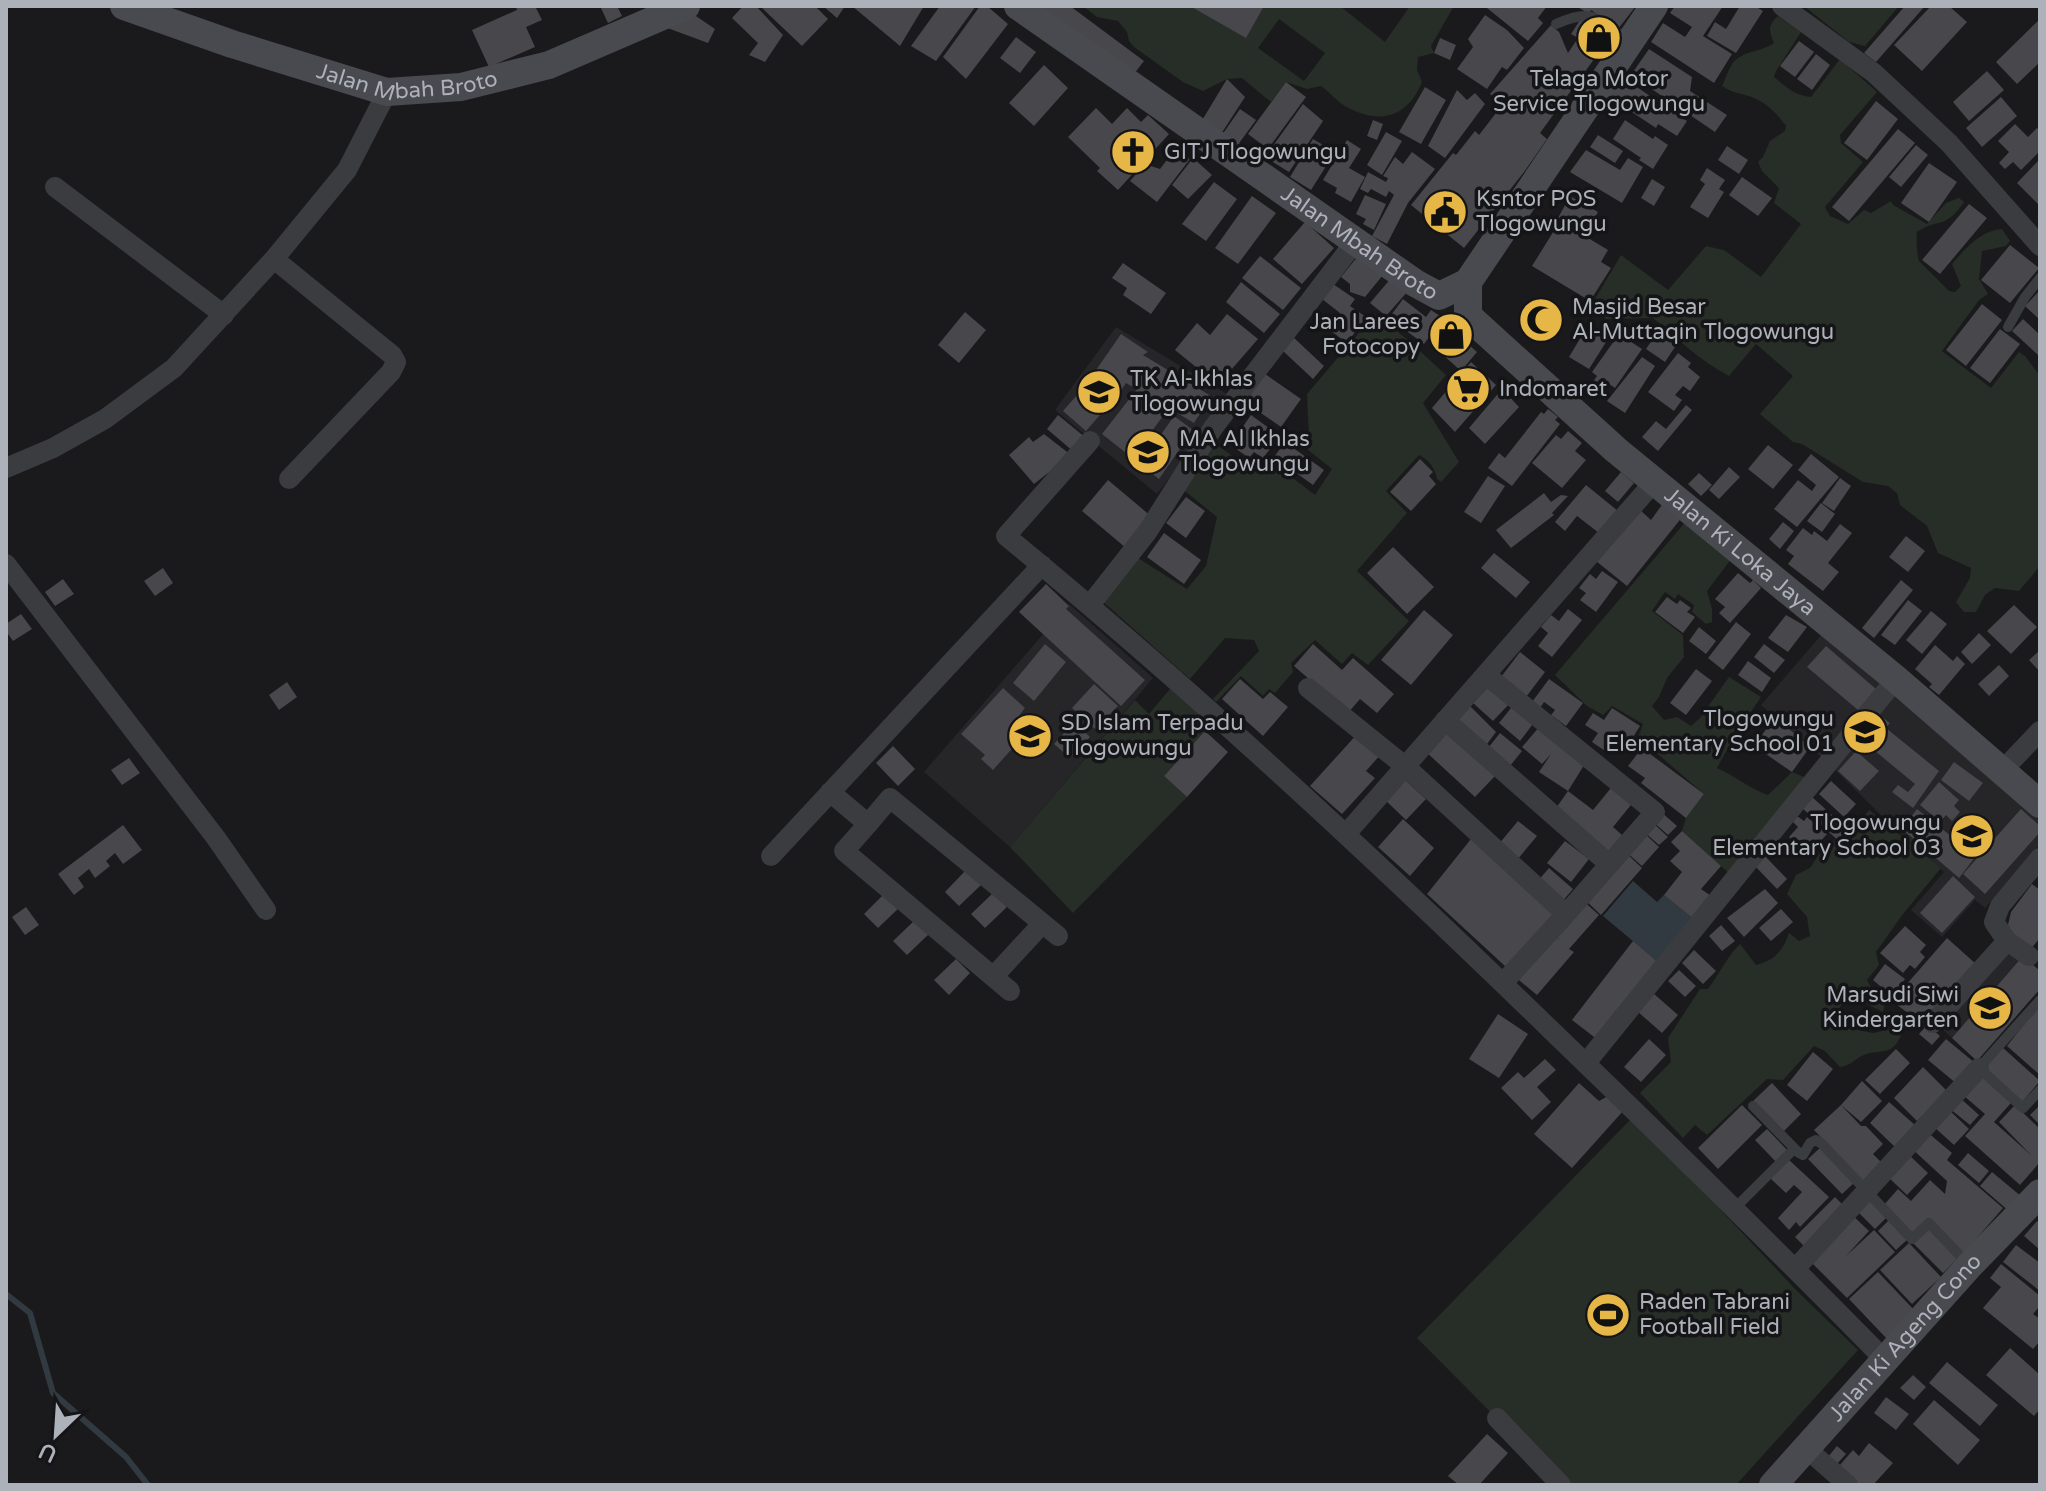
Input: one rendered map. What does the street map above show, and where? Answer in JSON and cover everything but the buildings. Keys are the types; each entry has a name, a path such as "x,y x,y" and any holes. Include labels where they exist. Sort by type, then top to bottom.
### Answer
{"main road":[{"name":"Jalan Mbah Broto","path":"124,6 232,44 387,92 461,87 549,65 686,6"},
{"name":"Jalan Mbah Broto","path":"1018,6 1415,283 1439,296 1468,282"},
{"path":"1468,316 1468,282 1654,6"},
{"name":"Jalan Ki Loka Jaya","path":"1439,296 1468,316 1654,482 1896,679 2040,804"},
{"name":"Jalan Ki Ageng Cono","path":"1773,1485 1970,1265 2040,1193"}],"street":[{"path":"1782,6 1874,73 1896,93 1949,143 2040,246"},
{"path":"6,468 53,448 129,403 174,368 274,259 347,170 387,92"},
{"path":"55,187 224,315"},
{"path":"1090,605 1148,531 1213,428 1354,243"},
{"path":"274,259 392,355 396,362 391,372 289,479"},
{"path":"1090,441 1006,536 1090,605 1346,834 1586,1063 1796,1268 1885,1360"},
{"path":"1346,834 1654,482"},
{"path":"6,564 216,838 266,910"},
{"path":"771,856 1042,565"},
{"path":"1486,675 1655,812 1503,983"},
{"path":"1586,1063 1896,679"},
{"path":"1308,688 1406,767 1566,914"},
{"path":"1445,720 1609,864"},
{"path":"2001,772 2040,731"},
{"path":"830,792 868,824"},
{"path":"993,977 1050,930 890,798 844,851 993,977 1010,991"},
{"path":"2035,961 2007,941 1994,922 2000,906 2040,858"},
{"path":"1933,1023 2007,941"},
{"path":"1796,1268 1979,1068"},
{"path":"1497,1418 1561,1485"},
{"path":"1807,1449 1848,1485"}],"lane":[{"path":"1556,24 1582,14 1591,16 1630,42"},
{"path":"2008,327 2040,278"},
{"path":"2040,1000 1979,1068 2023,1108 2040,1090"},
{"path":"1753,1106 1803,1155 1810,1143 1816,1140 1822,1144 1912,1239 1929,1223 1970,1265"},
{"path":"1734,1209 1794,1149"}],"shaded area":[{"path":"1083,6 1340,6 1385,42 1410,6 1454,6 1431,46 1434,53 1418,57 1417,70 1422,82 1416,94 1400,111 1380,117 1345,106 1321,86 1307,89 1286,82 1271,102 1242,78 1227,79 1203,91 1183,82 1134,47 1118,21 1097,17","holes":["1279,19 1325,53 1304,81 1258,48"]},
{"path":"1804,6 1899,6 1865,46 1849,42"},
{"path":"1778,16 1801,32 1774,77 1787,87 1811,97 1840,59 1877,92 1840,135 1841,143 1863,162 1825,207 1830,216 1848,224 1864,210 1871,213 1891,201 1927,224 1946,203 1959,198 1964,202 1951,217 1917,232 1919,261 1949,291 1955,292 1961,286 1952,264 1968,246 1987,233 2002,229 2010,241 2006,246 1982,251 1979,279 1988,294 1979,300 1942,351 1991,388 2019,352 2040,376 2040,566 2019,591 1995,588 1985,595 1976,612 1964,612 1956,602 1970,578 1971,568 1938,553 1927,526 1900,505 1897,493 1888,486 1863,482 1802,444 1793,442 1760,414 1793,376 1756,344 1729,376 1698,356 1653,318 1606,319 1591,306 1621,255 1668,290 1706,246 1724,250 1761,277 1801,224 1774,203 1779,188 1762,171 1758,162 1770,141 1785,131 1786,126 1763,103 1722,86 1735,60 1774,43 1770,29"},
{"path":"1375,314 1446,375 1423,403 1459,462 1441,482 1431,465 1419,455 1386,491 1407,513 1357,571 1409,621 1368,665 1352,653 1342,664 1315,640 1291,663 1293,672 1275,693 1269,689 1263,696 1241,676 1216,702 1213,699 1259,651 1254,640 1225,638 1190,679 1101,600 1138,558 1187,589 1206,566 1217,517 1181,488 1211,441 1250,468 1268,459 1315,495 1332,469 1302,445 1309,437 1307,394"},
{"name":"MA Al Ikhlas Tlogowungu","path":"1116,327 1232,397 1157,494 1055,410"},
{"path":"1688,519 1732,558 1707,591 1712,622 1706,624 1692,612 1694,605 1678,594 1675,599 1665,592 1652,611 1683,635 1684,657 1667,678 1652,706 1664,720 1677,717 1691,726 1729,677 1761,697 1717,768 1768,795 1792,772 1809,779 1732,876 1682,831 1686,818 1704,794 1638,737 1643,724 1612,706 1603,715 1587,706 1555,675"},
{"name":"SD Islam Terpadu Tlogowungu","path":"1069,604 1153,678 1010,847 924,772"},
{"path":"1822,634 2040,821 2040,845 1985,908 1975,900 1942,937 1911,910 1944,872 1761,705"},
{"path":"1170,689 1212,724 1164,776 1187,797 1073,913 1010,847 1135,700 1149,714"},
{"path":"1869,810 1941,868 1876,952 1879,965 1867,980 1873,991 1886,999 1883,1012 1847,994 1835,1017 1838,1026 1873,1033 1887,1030 1894,1020 1902,1033 1898,1041 1886,1051 1864,1055 1840,1067 1825,1051 1814,1046 1783,1080 1767,1079 1707,1135 1695,1125 1683,1138 1640,1093 1671,1062 1668,1038 1700,989 1708,989 1740,944 1756,965 1777,954 1789,933 1799,941 1810,936 1807,917 1787,894 1796,875 1810,868 1829,839 1845,846"},
{"path":"1633,881 1657,902 1664,895 1696,921 1659,963 1603,916"},
{"name":"Marsudi Siwi Kindergarten","path":"2012,945 2040,971 2040,989 1977,1061 1940,1027"},
{"name":"Raden Tabrani Football Field","path":"1633,1117 1798,1292 1858,1350 1736,1485 1563,1485 1417,1338"}],"waterway":[{"path":"6,1294 30,1313 53,1393 126,1457 148,1485"}],"place":[{"name":"Telaga Motor Service Tlogowungu","path":"1599,38"},
{"name":"GITJ Tlogowungu","path":"1133,152"},
{"name":"Ksntor POS Tlogowungu","path":"1445,212"},
{"name":"Masjid Besar Al-Muttaqin Tlogowungu","path":"1541,320"},
{"name":"Jan Larees Fotocopy","path":"1451,335"},
{"name":"Indomaret","path":"1468,389"},
{"name":"TK Al-Ikhlas Tlogowungu","path":"1099,392"},
{"name":"MA Al Ikhlas Tlogowungu","path":"1148,452"},
{"name":"Tlogowungu Elementary School 01","path":"1865,732"},
{"name":"SD Islam Terpadu Tlogowungu","path":"1030,736"},
{"name":"Tlogowungu Elementary School 03","path":"1972,836"},
{"name":"Marsudi Siwi Kindergarten","path":"1990,1008"},
{"name":"Raden Tabrani Football Field","path":"1608,1315"}]}
